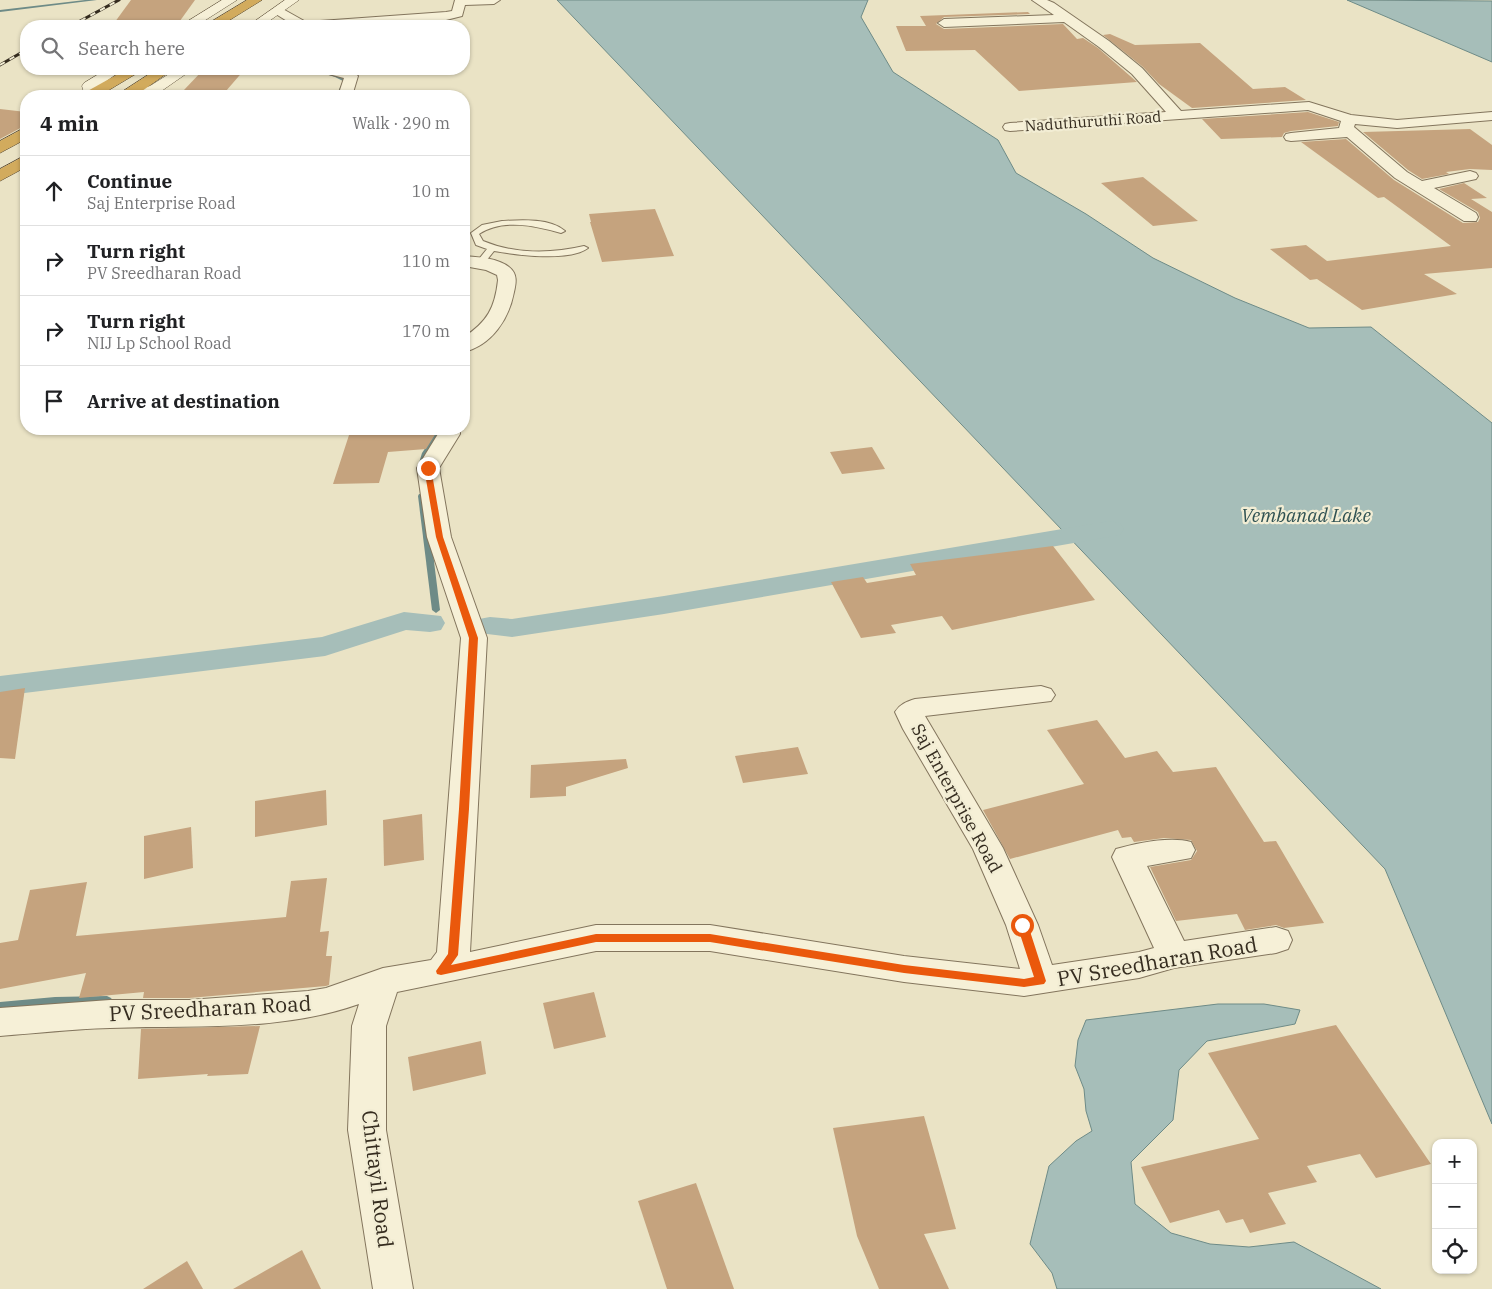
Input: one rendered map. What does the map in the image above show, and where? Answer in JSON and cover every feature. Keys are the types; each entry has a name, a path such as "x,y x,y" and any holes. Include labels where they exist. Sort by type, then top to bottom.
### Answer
{"highway":[{"path":"221,20 256,0"},
{"path":"245,20 276,5"},
{"path":"103,90 127,75"},
{"path":"136,90 157,75"},
{"path":"0,148 20,136"},
{"path":"0,176 20,164"}],"street":[{"path":"197,20 231,0"},
{"path":"260,20 276,5 293,0"},
{"path":"389,20 446,16 458,13 460,2 494,0"},
{"name":"Naduthuruthi Road","path":"1038,0 1050,6 1104,44 1137,71 1177,115"},
{"path":"276,5 296,20"},
{"path":"944,23 1065,18"},
{"path":"91,90 89,86 106,75"},
{"path":"148,90 155,88 176,75"},
{"path":"347,75 351,76 347,90"},
{"path":"1455,102 1464,118"},
{"name":"Naduthuruthi Road","path":"1010,127 1309,106 1349,125 1397,124 1492,116"},
{"path":"1291,137 1349,125 1401,176 1470,217"},
{"path":"1420,186 1470,176"},
{"path":"470,338 496,321 507,280 505,273 500,268 471,262"},
{"path":"441,971 453,955 474,638 439,537 428,468 448,435"},
{"name":"Saj Enterprise Road","path":"1041,695 915,708 909,712 922,738 988,848 1022,925 1041,981"},
{"path":"1174,955 1125,853 1180,850"},
{"name":"PV Sreedharan Road","path":"0,1022 110,1014 189,1014 308,1005 328,1001 383,981 441,971 596,938 710,938 904,969 1024,983 1139,965 1174,955 1276,940"},
{"name":"Chittayil Road","path":"383,981 369,1026 367,1130 393,1289"}],"lane":[{"path":"561,231 547,226 532,224 498,224 485,227 475,233 479,243 492,248 542,253 572,252 584,248"},
{"path":"471,262 492,248"}],"water":[{"name":"Vembanad Lake","path":"557,0 868,0 861,17 893,72 998,140 1016,173 1086,214 1153,258 1235,298 1309,328 1371,327 1492,423 1492,1124 1385,869"},
{"path":"1347,0 1492,1 1492,62"},
{"path":"1218,1004 1264,1004 1300,1010 1295,1024 1207,1041 1179,1070 1173,1120 1131,1162 1135,1204 1171,1233 1210,1244 1249,1247 1294,1242 1381,1289 1057,1289 1052,1273 1030,1244 1049,1166 1076,1141 1092,1131 1086,1111 1084,1089 1075,1066 1078,1040 1086,1020"}],"building":[{"path":"131,0 195,0 181,20 116,20"},
{"path":"1028,12 1030,14 944,17 936,24 944,29 1063,24 1077,39 1083,38 1098,48 1137,82 1019,91 975,50 906,51 896,26 926,26 920,16"},
{"path":"1110,34 1135,45 1200,43 1253,89 1285,87 1306,100 1192,108 1159,84 1143,67 1103,35"},
{"path":"198,75 240,75 227,90 184,90"},
{"path":"0,109 20,111 20,128 0,139"},
{"path":"1308,112 1339,122 1338,126 1291,131 1284,133 1282,137 1221,139 1202,119"},
{"path":"1470,129 1492,145 1492,170 1470,169 1446,172 1449,174 1422,179 1408,170 1363,132"},
{"path":"1346,139 1394,180 1463,223 1478,222 1480,218 1478,212 1439,189 1464,183 1487,198 1471,199 1492,212 1492,268 1424,274 1457,294 1362,310 1317,279 1310,280 1270,249 1306,245 1327,261 1451,246 1384,197 1378,198 1301,142"},
{"path":"1143,177 1198,221 1153,226 1101,183"},
{"path":"655,209 674,256 602,262 589,214"},
{"path":"349,435 435,435 426,449 388,452 379,483 333,484"},
{"path":"872,447 885,469 842,474 830,452"},
{"path":"1053,546 1095,600 952,630 942,616 891,625 896,633 861,638 831,582 863,577 867,583 916,575 910,564"},
{"path":"25,688 15,759 0,758 0,692"},
{"path":"1097,720 1125,758 1157,751 1173,772 1216,767 1264,842 1276,841 1324,923 1284,928 1276,925 1245,930 1237,914 1176,921 1150,867 1191,860 1197,851 1191,840 1164,838 1134,842 1131,837 1122,838 1118,830 1010,859 983,810 1084,784 1047,730"},
{"path":"798,747 808,774 743,783 735,756"},
{"path":"626,759 628,768 566,787 566,796 530,798 531,765"},
{"path":"326,790 327,825 255,837 255,801"},
{"path":"422,814 424,860 384,866 383,820"},
{"path":"191,827 193,868 144,879 144,836"},
{"path":"327,878 320,932 329,931 326,956 332,956 329,985 189,998 143,998 144,992 79,998 86,973 0,989 0,943 18,940 30,890 87,882 76,936 286,917 291,881"},
{"path":"594,992 606,1037 554,1049 543,1003"},
{"path":"1336,1025 1431,1164 1376,1178 1360,1154 1307,1166 1317,1182 1268,1193 1286,1224 1250,1233 1243,1219 1226,1223 1219,1210 1170,1223 1141,1167 1259,1139 1208,1053"},
{"path":"260,1026 248,1074 207,1076 208,1074 138,1079 141,1029"},
{"path":"481,1041 486,1074 413,1091 408,1057"},
{"path":"924,1116 956,1229 924,1234 949,1289 879,1289 857,1236 833,1128"},
{"path":"696,1183 734,1289 667,1289 638,1201"},
{"path":"302,1250 321,1289 233,1289"},
{"path":"187,1261 203,1289 143,1289"}],"waterway":[{"path":"0,11 95,0"},
{"path":"334,75 345,81 341,90"},
{"path":"423,463 426,453 438,435"},
{"path":"422,496 436,610"},
{"path":"490,626 512,628 664,605 1110,529"},
{"path":"0,686 325,646 404,621 430,623"},
{"path":"0,1007 55,1002 107,1001"}],"railway":[{"path":"82,20 119,0"},
{"path":"0,65 20,53"}],"route":[{"path":"428,468 439,537 474,638 453,955 441,971 596,938 710,938 904,969 1024,983 1041,981 1022,925"}]}
